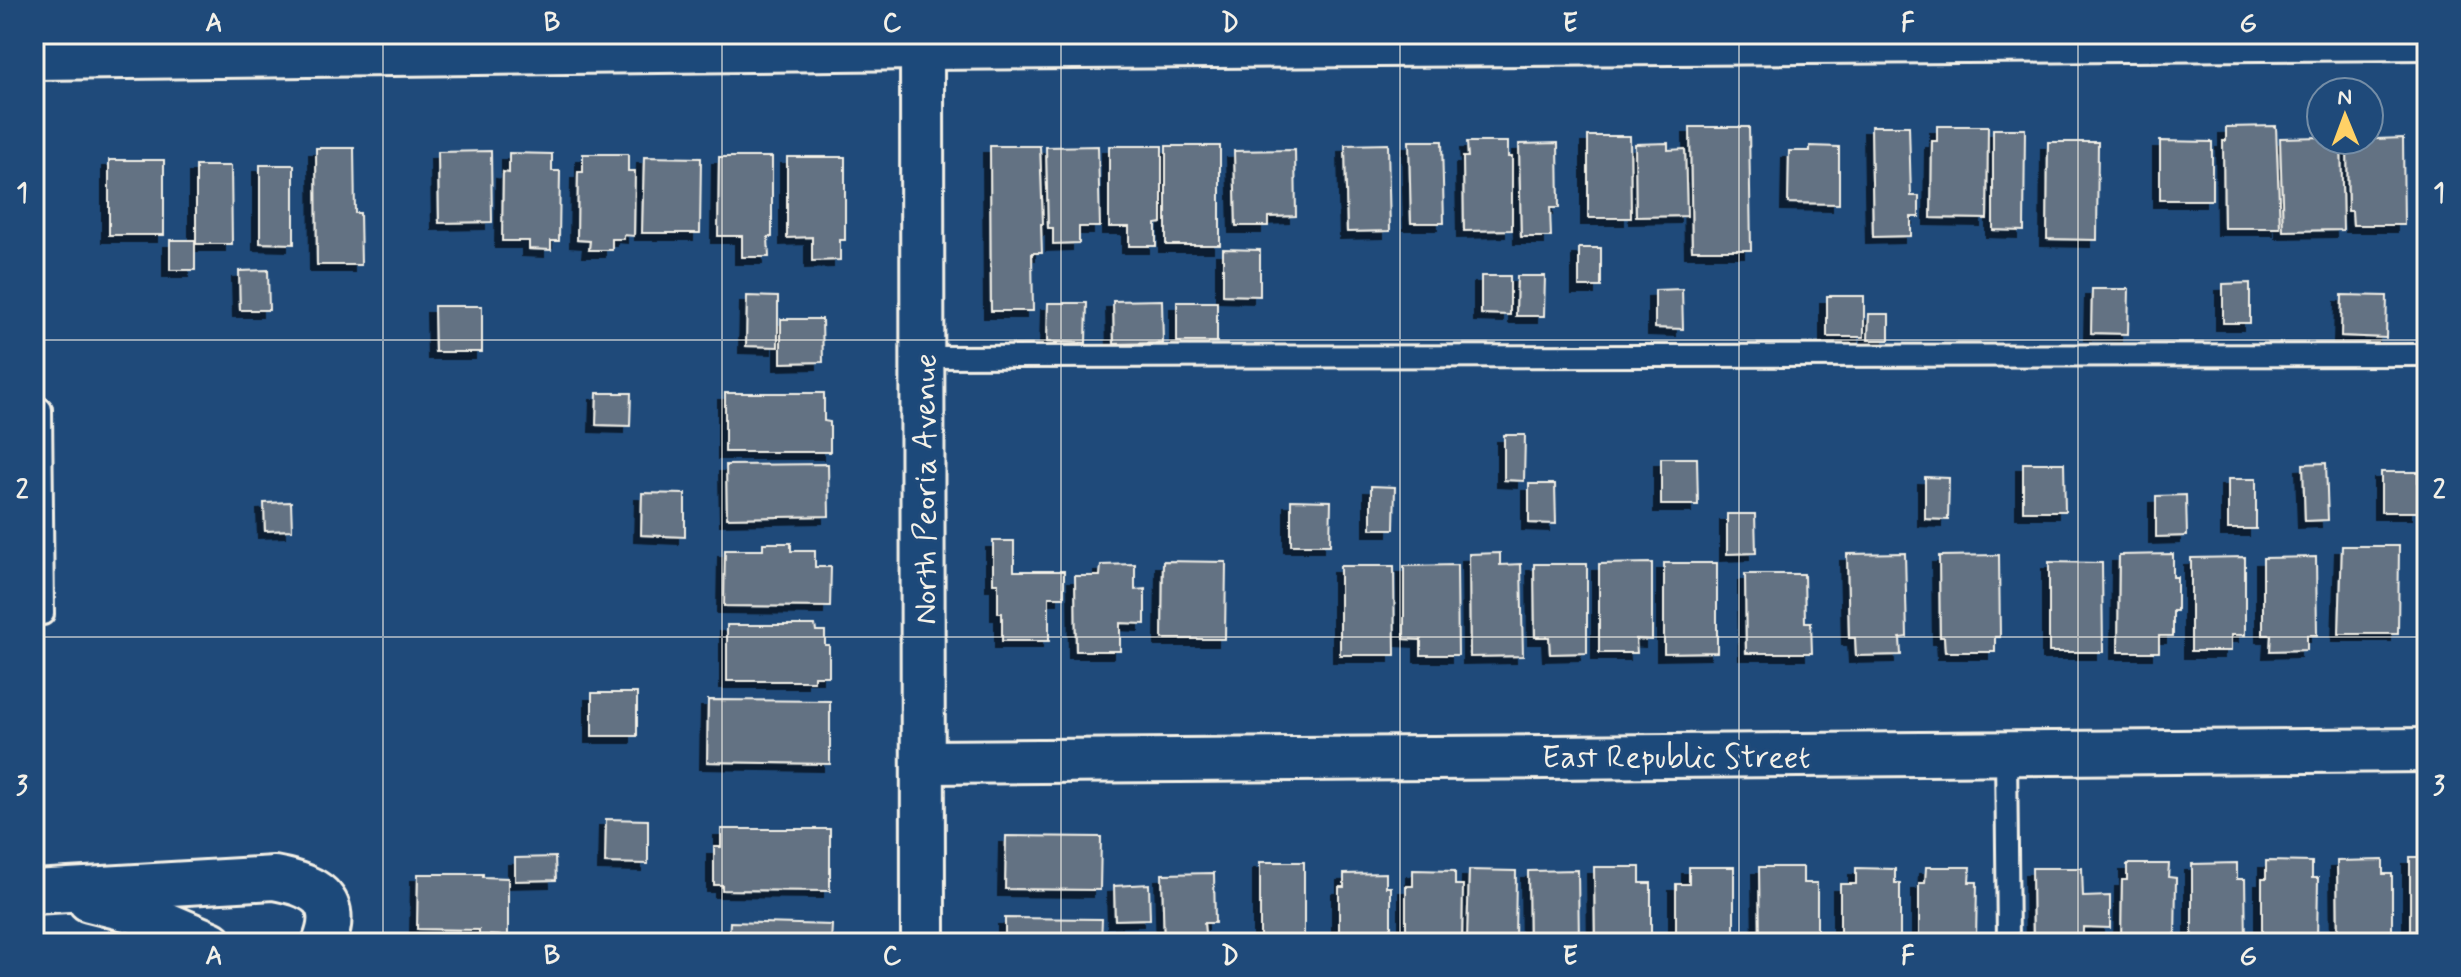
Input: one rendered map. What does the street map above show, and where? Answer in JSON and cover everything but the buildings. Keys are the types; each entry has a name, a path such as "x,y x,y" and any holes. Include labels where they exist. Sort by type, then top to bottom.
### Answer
{"street":[{"path":"34,58 922,41 2427,38"},
{"name":"North Peoria Avenue","path":"922,41 923,943"},
{"name":"East Republic Street","path":"925,762 2427,750"},
{"path":"37,892 274,878 302,883 320,893 329,909 330,927 324,943"},
{"path":"37,892 141,913 211,943"}],"lane":[{"path":"923,357 2427,355"},
{"path":"34,409 41,409 43,614"},
{"path":"2006,753 2008,943"}]}
